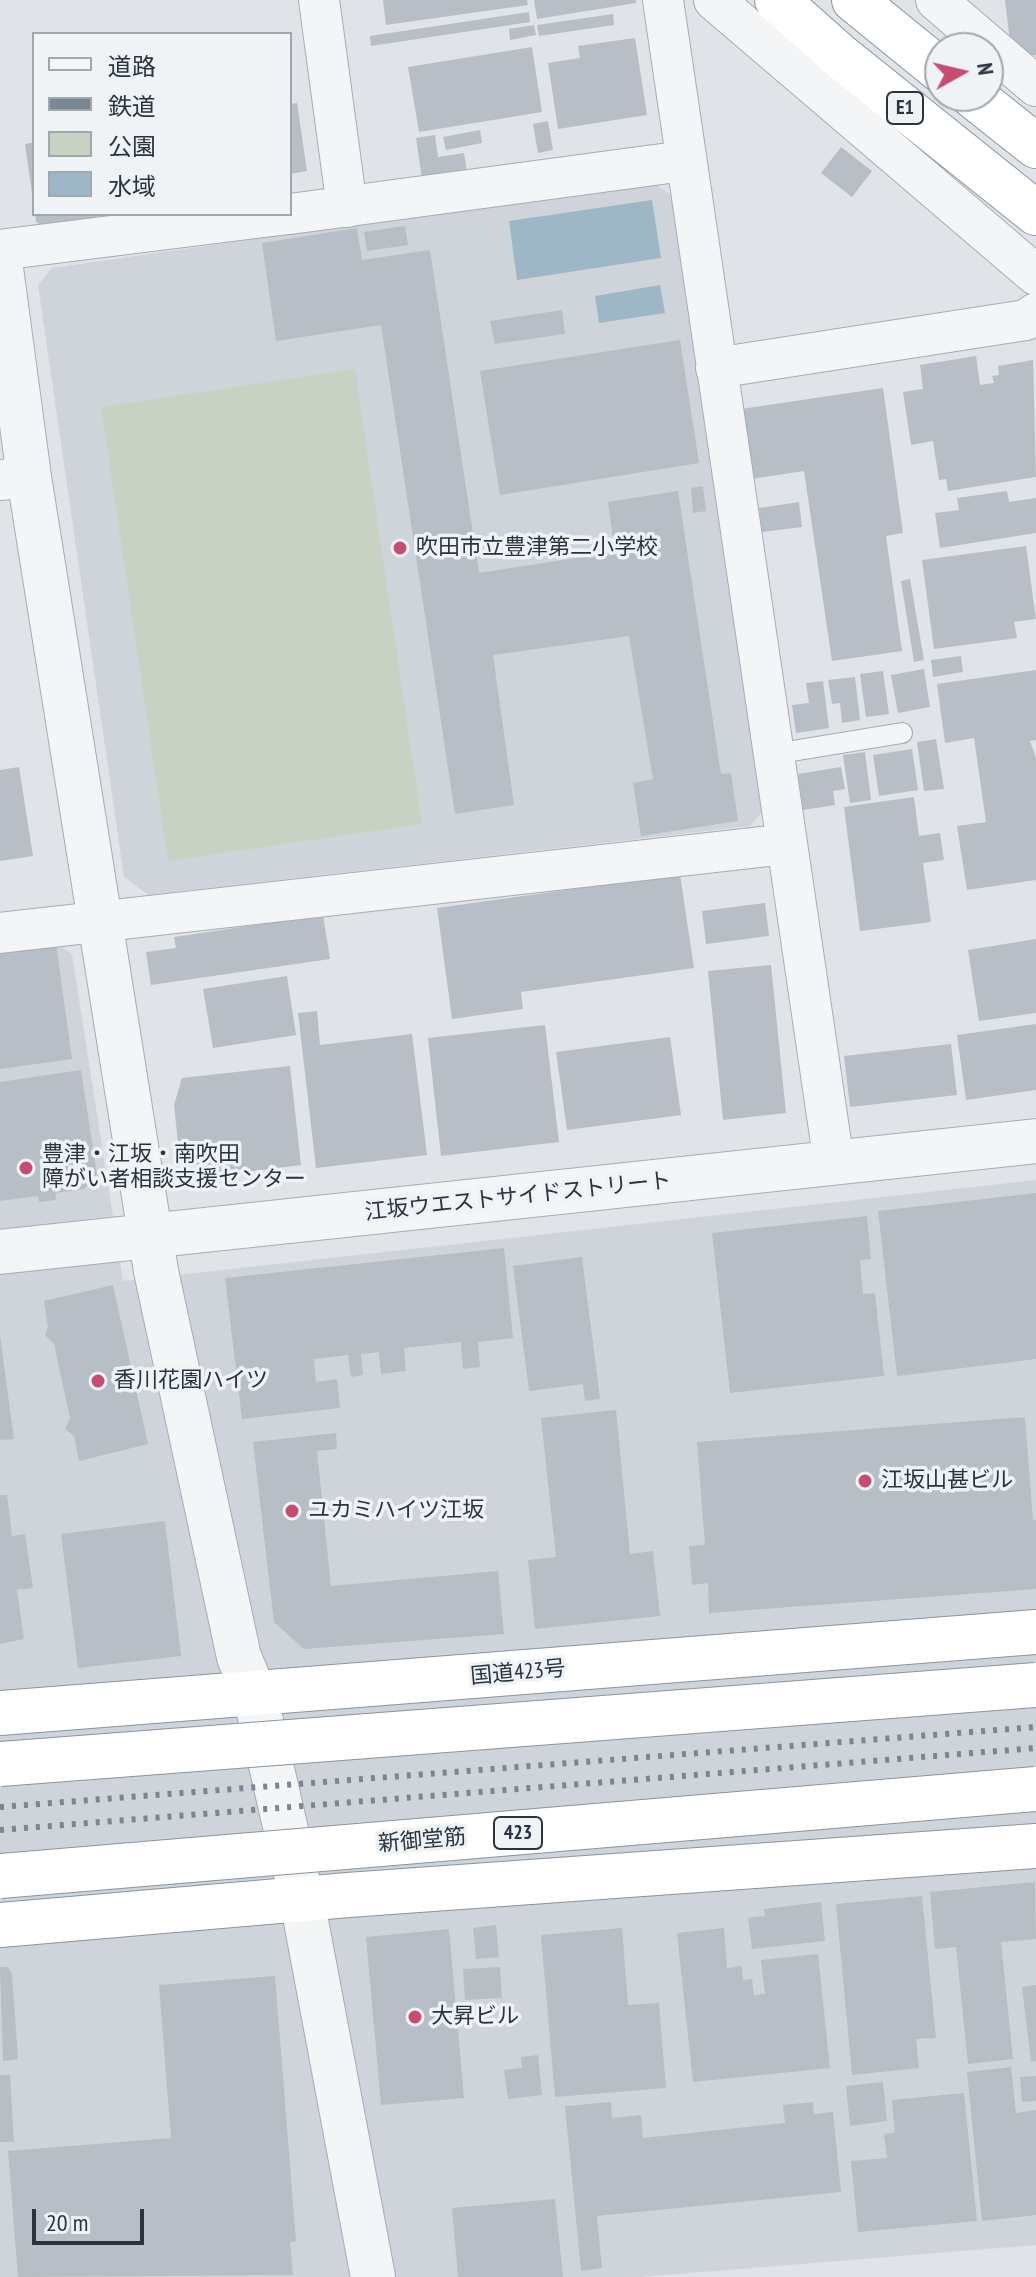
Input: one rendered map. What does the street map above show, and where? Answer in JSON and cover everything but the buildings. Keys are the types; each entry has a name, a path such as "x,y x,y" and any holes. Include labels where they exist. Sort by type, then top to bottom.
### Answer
{"highway":[{"name":"E1","path":"777,0 840,56 1036,213"},
{"name":"E1","path":"854,0 924,57"},
{"path":"993,112 1036,146"},
{"name":"国道423号","path":"0,1713 1036,1632"},
{"path":"0,1764 1036,1685"},
{"name":"新御堂筋","path":"0,1876 1036,1789"},
{"name":"423","path":"0,1925 1036,1846"}],"street":[{"path":"319,0 347,207"},
{"path":"663,0 684,161 834,1163"},
{"path":"714,0 1036,275"},
{"path":"936,0 1036,86"},
{"path":"292,214 684,161"},
{"path":"0,250 273,216"},
{"path":"0,261 14,478 98,922 150,1236 239,1657 255,1695 302,1900 373,2277"},
{"path":"716,368 1026,320 1036,313"},
{"path":"0,933 787,844"},
{"name":"江坂ウエストサイドストリート","path":"0,1252 1036,1141"}],"lane":[{"path":"774,754 902,733"}],"shaded area":[{"name":"吹田市立豊津第二小学校","path":"651,182 672,195 763,811 750,826 148,895 124,877 38,285 52,268"},
{"path":"52,940 72,954 123,1281 1036,1180 1036,2245 641,2277 0,2277 0,946"}],"green space":[{"path":"355,369 422,824 168,861 101,407"}],"water":[{"path":"652,200 661,258 517,280 509,221"},
{"path":"660,285 665,313 599,323 595,296"}],"railway":[{"path":"0,1807 1036,1727"},
{"path":"0,1830 1036,1748"}],"place":[{"name":"吹田市立豊津第二小学校","path":"400,548"},
{"name":"豊津・江坂・南吹田 障がい者相談支援センター","path":"26,1168"},
{"name":"香川花園ハイツ","path":"98,1381"},
{"name":"江坂山甚ビル","path":"865,1481"},
{"name":"ユカミハイツ江坂","path":"292,1511"},
{"name":"大昇ビル","path":"415,2017"}]}
